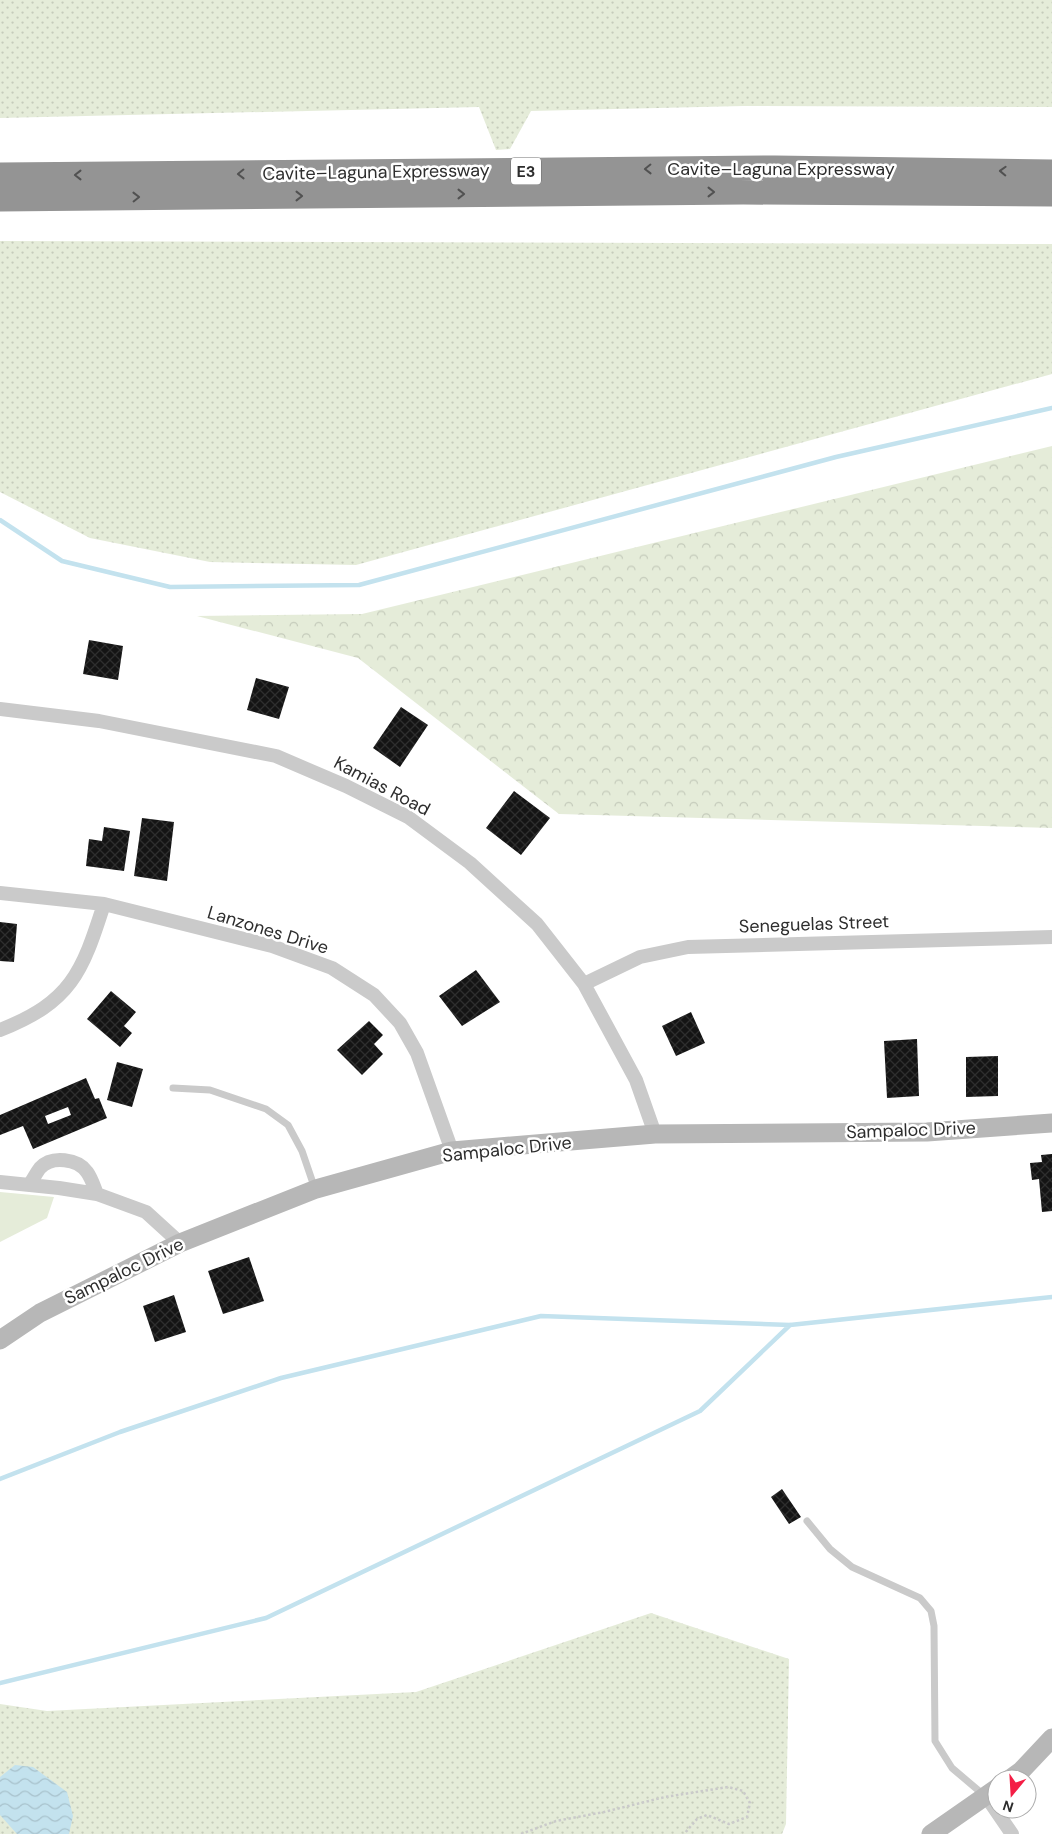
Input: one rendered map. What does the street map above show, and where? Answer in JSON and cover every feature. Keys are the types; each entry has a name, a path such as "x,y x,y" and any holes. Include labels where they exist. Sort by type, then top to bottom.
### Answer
{"highway":[{"name":"Cavite–Laguna Expressway","path":"0,175 775,168 1052,172"},
{"name":"Cavite–Laguna Expressway","path":"0,199 733,192 1052,194"}],"street":[{"name":"Kamias Road","path":"0,709 99,721 276,756 346,786 408,818 470,863 537,924 584,984 636,1080 655,1134"},
{"name":"Lanzones Drive","path":"0,893 104,904 272,946 332,968 374,995 400,1023 417,1054 452,1151"},
{"path":"0,1030 47,1007 73,982 88,955 104,904"},
{"name":"Seneguelas Street","path":"584,984 640,957 688,947 1052,937"},
{"name":"Sampaloc Drive","path":"0,1340 40,1313 180,1243 316,1189 452,1151 655,1134 927,1132 1052,1123"},
{"path":"30,1185 40,1168 49,1163 65,1160 82,1167 88,1173 97,1194"},
{"path":"0,1182 97,1194 146,1212 180,1243"},
{"path":"1024,1769 1052,1738"},
{"path":"931,1834 987,1795"},
{"path":"1004,1819 1012,1834"}],"lane":[{"path":"173,1088 210,1090 266,1110 288,1125 302,1151 316,1189"},
{"path":"807,1521 830,1549 852,1567 920,1598 931,1611 934,1626 935,1742 952,1768 987,1790"}],"path":[{"path":"522,1834 556,1820 604,1812 665,1797 728,1787 743,1790 750,1803 747,1817 729,1824 707,1815 697,1819 684,1834"}],"green space":[{"path":"0,0 1052,0 1052,107 743,106 531,111 510,149 496,150 479,107 0,118"},
{"path":"0,241 1052,244 1052,374 356,565 210,562 90,538 0,492"},
{"path":"1052,446 1052,828 559,814 358,658 197,616 362,614"},
{"path":"0,1192 54,1197 47,1218 0,1242"},
{"path":"651,1613 789,1659 786,1824 782,1834 0,1834 0,1704 47,1711 416,1692"}],"water":[{"path":"15,1765 33,1767 67,1792 73,1816 69,1834 17,1834 0,1815 0,1777"}],"building":[{"path":"89,640 123,646 118,680 83,674"},
{"path":"256,678 289,687 279,719 247,710"},
{"path":"401,707 428,725 400,767 373,748"},
{"path":"514,791 550,818 521,855 486,828"},
{"path":"142,818 174,822 167,881 134,876"},
{"path":"104,827 130,831 124,871 86,866 89,839 102,841"},
{"path":"0,922 17,924 14,962 0,961"},
{"path":"476,970 500,1002 462,1026 439,996"},
{"path":"111,991 136,1012 124,1026 132,1033 120,1047 87,1019"},
{"path":"691,1012 705,1043 676,1056 662,1026"},
{"path":"369,1021 383,1035 374,1044 383,1054 362,1075 337,1050"},
{"path":"917,1039 919,1096 887,1098 884,1041"},
{"path":"998,1056 998,1096 966,1097 966,1057"},
{"path":"117,1062 143,1069 132,1107 107,1100"},
{"path":"86,1078 95,1099 99,1098 107,1118 33,1149 23,1126 0,1135 0,1115","holes":["68,1107 71,1115 48,1124 45,1116"]},
{"path":"1052,1154 1052,1211 1042,1212 1039,1179 1032,1180 1030,1163 1042,1162 1041,1155"},
{"path":"249,1257 264,1301 223,1314 208,1271"},
{"path":"174,1295 186,1332 155,1342 143,1306"},
{"path":"782,1489 801,1517 789,1524 771,1497"}],"waterway":[{"path":"0,520 62,561 170,587 359,585 836,457 1052,408"},
{"path":"0,1479 120,1432 281,1378 541,1316 790,1325 1052,1297"},
{"path":"0,1683 266,1618 700,1411 790,1325"}]}
